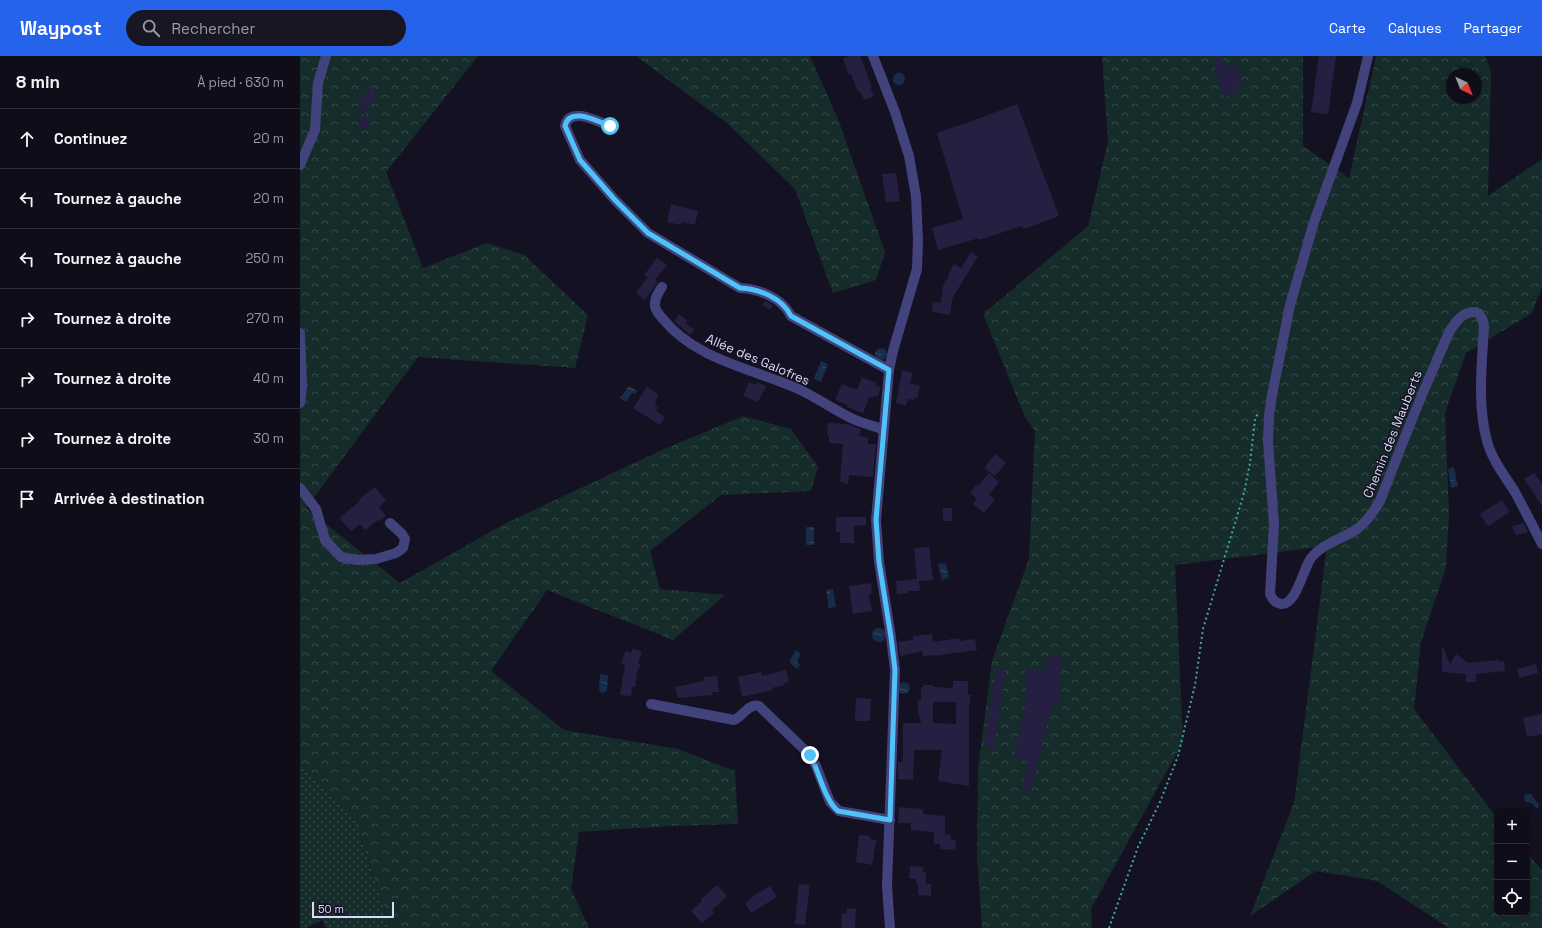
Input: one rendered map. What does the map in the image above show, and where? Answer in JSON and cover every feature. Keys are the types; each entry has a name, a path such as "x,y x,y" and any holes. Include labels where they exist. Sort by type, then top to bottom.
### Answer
{"street":[{"path":"300,165 315,130 318,83 326,56"},
{"path":"872,56 895,112 909,156 916,204 918,240 917,269 893,351 889,370 876,520 880,570 895,670 887,886 890,928"},
{"name":"Chemin des Mauberts","path":"1368,56 1357,103 1314,222 1290,305 1272,395 1268,441 1274,525 1270,594 1273,600 1278,603 1283,604 1289,602 1293,597 1310,560 1316,553 1323,547 1357,528 1367,520 1373,512 1380,501 1426,384 1452,329 1460,318 1472,312 1477,312 1481,315 1484,326 1480,385 1483,416 1488,442 1497,463 1527,514 1542,544"},
{"path":"610,126 584,116 572,116 566,121 565,126 580,160 615,200 648,233 740,288 751,288 777,299 786,306 791,316 889,370"},
{"name":"Allée des Galofres","path":"662,287 656,296 654,305 655,310 680,337 713,357 776,379 802,391 852,419 883,429"},
{"path":"300,333 302,386 300,403"},
{"path":"300,488 316,510 325,540 341,557 357,560 370,559 396,553 403,548 405,540 402,534 390,523"},
{"path":"651,704 734,720 741,717 751,706 759,706 810,755 816,766 827,796 838,811 890,820"}],"path":[{"path":"1109,928 1138,848 1160,802 1178,756 1195,685 1203,629 1244,492 1250,463 1255,420 1258,413"}],"green space":[{"path":"300,56 478,56 386,172 423,268 487,243 524,255 588,315 575,368 418,357 306,508 400,583 506,523 662,450 743,416 791,429 818,467 811,491 721,495 650,551 660,589 725,595 673,640 547,590 491,671 564,730 678,749 735,771 738,824 670,826 579,832 571,889 589,928 391,928 354,818 300,762"},
{"path":"636,56 810,56 838,119 885,252 876,280 833,293 795,189 728,124"},
{"path":"1102,56 1303,56 1303,146 1349,178 1376,56 1485,56 1491,71 1488,196 1542,159 1542,287 1532,313 1466,353 1445,413 1449,514 1446,568 1421,642 1414,709 1494,814 1494,916 1530,916 1530,856 1542,870 1542,928 1449,928 1377,881 1316,871 1250,916 1294,803 1327,546 1175,565 1183,742 1091,909 1092,928 982,928 977,855 978,768 992,661 1029,559 1035,431 1024,415 983,314 1088,226 1108,142"},
{"path":"300,762 354,818 391,928 326,928 322,920 306,928 300,928"}],"water":[{"path":"897,73 901,73 905,79 901,85 897,85 893,81 893,77"},
{"path":"879,348 883,348 887,354 883,360 879,360 875,356 875,352"},
{"path":"821,361 828,364 821,382 814,379"},
{"path":"629,386 637,391 635,394 632,393 626,402 620,398"},
{"path":"1454,467 1458,486 1451,488 1448,469"},
{"path":"806,527 814,527 814,545 806,545"},
{"path":"946,563 949,578 942,580 938,564"},
{"path":"833,589 836,607 829,608 826,590"},
{"path":"879,628 884,630 886,635 884,640 879,642 874,640 872,635 874,630"},
{"path":"796,650 801,654 797,661 800,665 797,669 789,662"},
{"path":"600,674 608,675 607,691 602,693 599,690"},
{"path":"902,682 906,682 910,688 906,694 902,694 898,690 898,686"},
{"path":"1526,794 1531,794 1539,805 1538,808 1536,808 1532,803 1525,801 1524,796"}],"building":[{"path":"849,56 860,56 874,96 864,100 860,91 858,92 843,59"},
{"path":"1319,56 1336,56 1328,114 1311,112"},
{"path":"1222,57 1225,67 1239,65 1241,83 1236,84 1239,92 1224,97 1220,84 1218,84 1213,59"},
{"path":"368,88 378,93 364,115 357,111 362,104 359,102"},
{"path":"1017,104 1059,216 1024,229 1022,226 979,240 979,238 938,250 932,228 963,219 937,133"},
{"path":"364,116 371,119 367,130 358,127"},
{"path":"896,173 900,201 886,202 882,174"},
{"path":"671,204 698,211 695,225 682,222 681,225 667,222"},
{"path":"971,252 978,256 952,299 950,315 932,312 933,302 941,303 943,286 954,264 961,268"},
{"path":"657,258 667,265 655,280 658,282 645,300 636,293 648,277 644,275"},
{"path":"765,301 773,305 770,310 762,305"},
{"path":"679,314 687,320 686,324 694,329 690,335 674,321"},
{"path":"902,370 913,373 910,383 920,386 917,398 915,397 914,400 908,399 906,406 896,403"},
{"path":"862,377 876,383 875,385 881,387 878,396 869,398 863,413 847,407 848,405 835,400 842,384 857,390"},
{"path":"749,382 756,385 757,382 766,386 758,402 743,396"},
{"path":"647,387 659,395 655,401 657,402 654,405 658,407 656,411 665,417 660,425 633,408"},
{"path":"828,423 848,424 861,429 859,436 868,437 868,444 876,444 873,477 849,475 848,484 840,482 843,444 829,443 829,435 827,435"},
{"path":"995,454 1006,463 995,476 984,468"},
{"path":"989,473 999,482 989,495 995,499 984,513 973,504 977,499 970,493"},
{"path":"1534,473 1542,484 1542,506 1524,479"},
{"path":"375,487 386,501 379,507 386,516 365,530 360,524 351,531 339,518 360,501 359,499"},
{"path":"1502,500 1510,512 1488,526 1480,514"},
{"path":"943,508 952,508 952,521 943,521"},
{"path":"836,517 866,517 866,525 854,526 854,543 840,543 840,532 836,532"},
{"path":"1524,523 1528,532 1516,535 1512,526"},
{"path":"929,547 933,580 919,581 920,591 908,591 908,593 897,594 896,581 917,579 914,548"},
{"path":"871,583 872,593 869,594 872,611 853,614 849,586"},
{"path":"932,634 933,642 959,638 960,641 975,639 977,650 934,656 923,656 922,651 900,656 898,642 913,640 913,636"},
{"path":"1442,645 1450,664 1456,654 1468,663 1499,660 1499,662 1504,661 1505,671 1476,674 1476,682 1466,682 1466,674 1442,672"},
{"path":"633,648 642,652 638,663 641,664 637,672 635,687 632,687 631,696 620,695 625,665 621,663 626,651 631,653"},
{"path":"1048,656 1062,656 1059,705 1052,705 1031,792 1021,790 1028,762 1013,759 1026,704 1025,670 1047,670"},
{"path":"1536,664 1538,673 1519,678 1517,669"},
{"path":"996,668 1006,670 994,749 984,747"},
{"path":"786,670 789,682 772,688 773,690 742,697 738,677 761,672 762,676"},
{"path":"717,676 719,692 712,692 712,695 678,698 675,687 704,681 704,677"},
{"path":"953,681 968,681 968,695 971,695 969,709 969,786 938,781 942,750 914,750 913,780 898,779 898,762 903,762 903,723 921,723 918,711 918,701 921,700 921,687 923,687 923,685 933,685 933,687 953,687","holes":["933,702 956,702 956,724 933,723"]},
{"path":"856,698 871,699 870,721 855,721"},
{"path":"1542,714 1542,734 1527,737 1523,718"},
{"path":"899,807 923,809 923,814 945,816 945,834 951,835 951,840 956,840 955,850 941,849 940,844 934,844 934,832 911,830 911,823 898,823"},
{"path":"859,835 870,836 870,839 876,840 872,865 856,862"},
{"path":"910,866 923,867 923,872 926,872 926,884 931,884 931,896 918,895 918,883 916,883 916,879 909,879"},
{"path":"799,884 810,885 805,925 795,924"},
{"path":"717,885 727,896 712,910 714,913 702,923 691,911 702,901 701,899"},
{"path":"770,886 777,897 751,913 745,903 751,899 750,898"},
{"path":"847,908 856,909 855,928 841,928 842,913 847,914"}],"route":[{"path":"610,126 584,116 572,116 566,121 565,126 580,160 615,200 648,233 740,288 751,288 777,299 786,306 791,316 889,370 876,520 879,562 895,670 890,820 838,811 830,802 816,766 810,755"}]}
